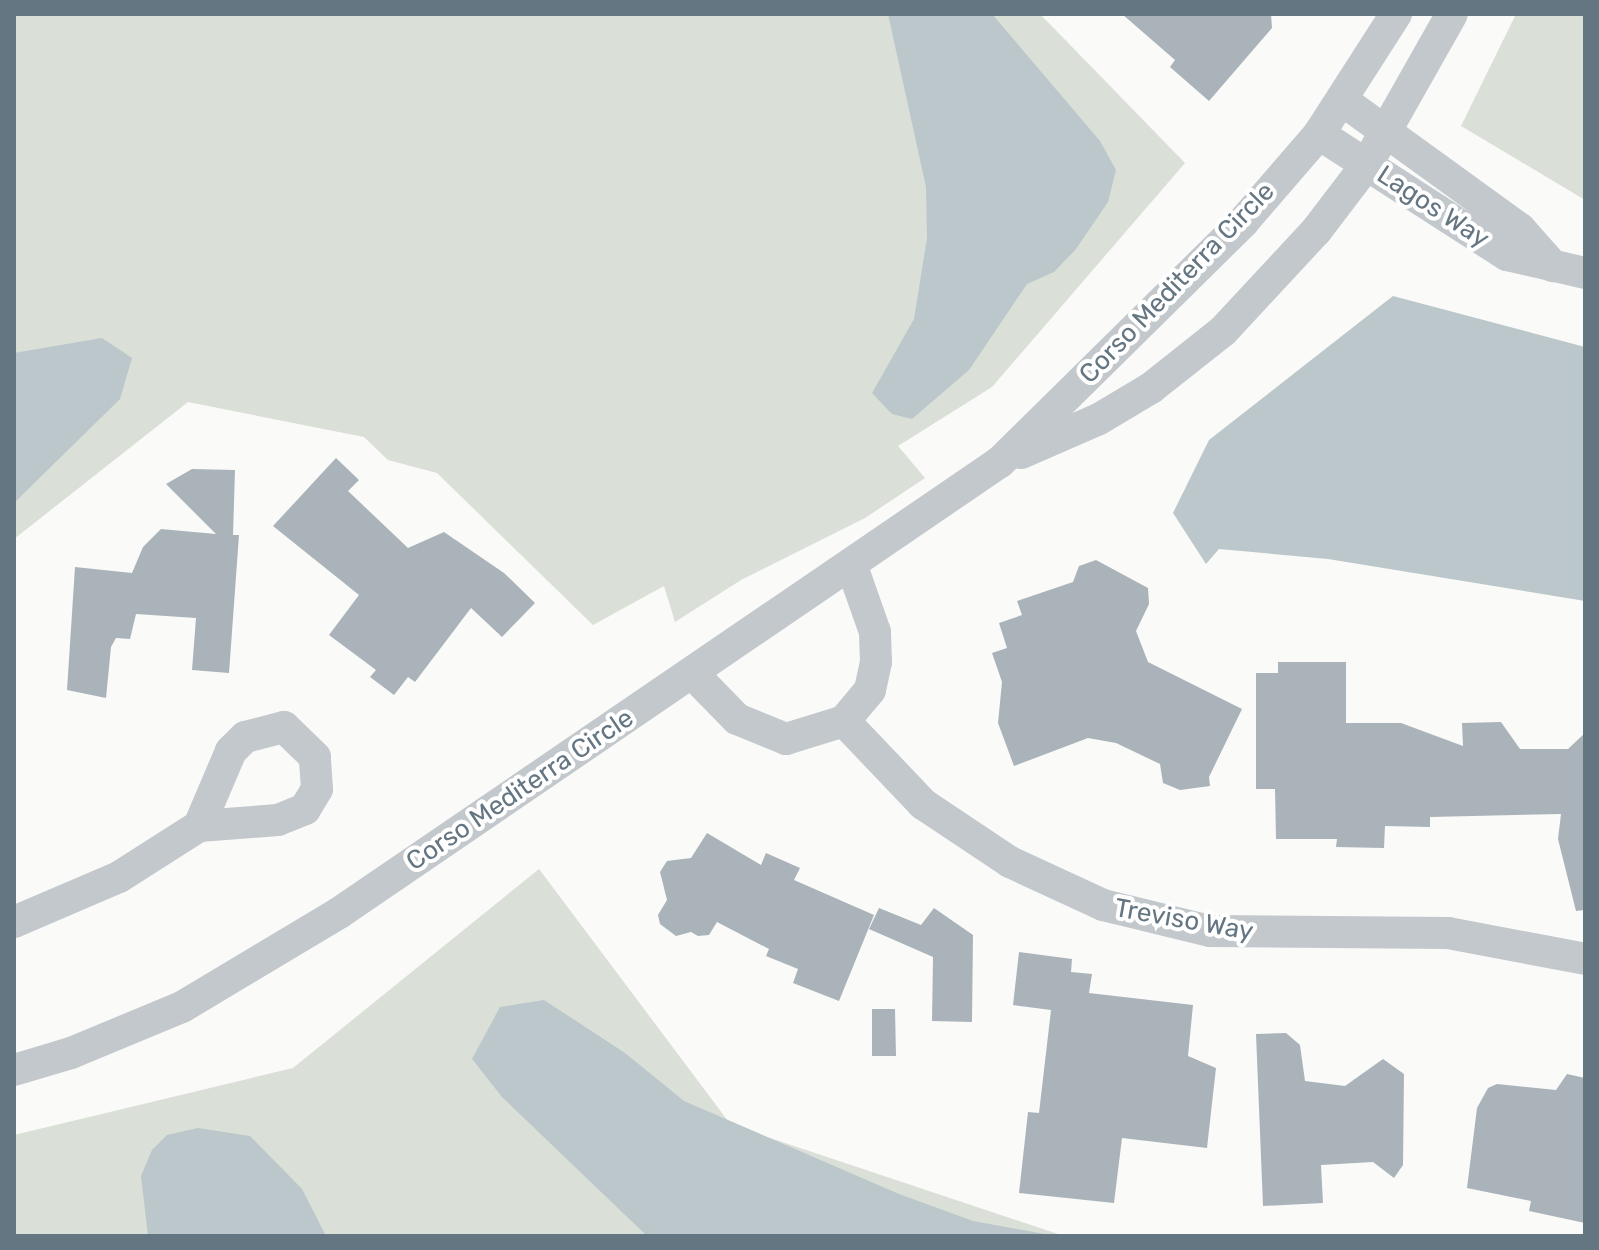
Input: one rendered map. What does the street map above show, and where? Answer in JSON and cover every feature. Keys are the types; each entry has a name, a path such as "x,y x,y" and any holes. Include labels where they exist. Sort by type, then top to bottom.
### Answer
{"street":[{"name":"Corso Mediterra Circle","path":"14,1070 71,1053 182,1007 339,913 1000,462 1194,274 1319,134 1396,14"},
{"name":"Corso Mediterra Circle","path":"1000,462 1099,419 1151,388 1223,331 1316,231 1367,164 1452,14"},
{"name":"Lagos Way","path":"1342,100 1520,229 1553,266"},
{"name":"Lagos Way","path":"1319,134 1507,255 1585,273"},
{"path":"692,673 737,719 786,739 844,721 870,690 876,662 875,632 851,564"},
{"name":"Treviso Way","path":"844,721 892,777 943,819 1010,862 1103,905 1210,931 1448,933 1585,959"},
{"path":"14,922 119,877 199,826"}],"shaded area":[{"path":"14,14 1040,14 1185,163 992,387 898,446 925,478 865,518 741,580 675,622 664,586 593,625 437,473 388,460 364,437 188,402 14,539"},
{"path":"888,14 992,14 1100,141 1116,170 1108,202 1076,249 1054,272 1027,284 969,370 912,419 892,414 872,393 914,319 927,238 926,187"},
{"path":"1516,14 1585,14 1585,200 1461,126"},
{"path":"1393,296 1585,347 1585,601 1328,559 1219,549 1206,564 1173,513 1209,440"},
{"path":"102,338 132,358 120,399 14,503 14,353"},
{"path":"539,869 731,1125 1064,1236 14,1236 14,1135 293,1068"},
{"path":"544,1000 625,1053 684,1101 899,1194 973,1221 1055,1236 647,1236 502,1097 472,1059 500,1007"},
{"path":"198,1128 250,1136 302,1189 326,1236 148,1236 141,1176 152,1150 167,1135"}],"building":[{"path":"1122,14 1271,14 1272,28 1209,101 1170,67 1175,60"},
{"path":"336,458 359,480 348,491 408,548 444,532 504,573 535,603 502,637 471,608 415,682 408,677 394,695 370,677 376,670 329,635 359,595 273,526"},
{"path":"192,469 235,470 233,535 239,535 229,673 192,670 196,618 136,614 130,639 116,638 111,647 106,698 67,690 75,567 132,573 143,547 161,529 216,534 166,484"},
{"path":"1096,560 1148,588 1149,604 1136,631 1148,662 1242,709 1209,777 1210,786 1180,790 1163,783 1160,764 1116,743 1088,738 1014,766 998,723 1002,682 992,653 1007,648 999,623 1022,615 1017,601 1073,582 1079,566"},
{"path":"1278,662 1346,662 1346,723 1401,723 1463,746 1462,723 1501,722 1520,749 1568,749 1585,733 1585,910 1576,911 1558,839 1561,814 1430,817 1430,827 1385,826 1384,848 1336,847 1337,839 1276,839 1275,789 1256,789 1256,673 1278,673"},
{"path":"707,833 761,865 766,853 800,868 794,880 874,915 839,1001 793,983 798,969 766,956 769,949 717,922 709,935 698,936 691,932 676,936 660,924 658,915 667,900 660,872 667,861 691,858"},
{"path":"879,908 921,925 934,908 973,935 972,1022 932,1021 933,957 869,929"},
{"path":"1019,952 1072,959 1071,972 1092,974 1089,993 1193,1005 1188,1056 1216,1068 1207,1148 1122,1138 1114,1203 1019,1193 1028,1112 1039,1113 1051,1010 1013,1005"},
{"path":"872,1009 895,1009 896,1056 872,1056"},
{"path":"1286,1033 1300,1045 1305,1081 1345,1086 1383,1059 1404,1074 1403,1165 1394,1178 1373,1162 1321,1165 1323,1203 1263,1206 1256,1034"},
{"path":"1567,1074 1585,1078 1585,1223 1529,1211 1531,1201 1467,1188 1477,1108 1488,1088 1497,1084 1556,1090"}]}
